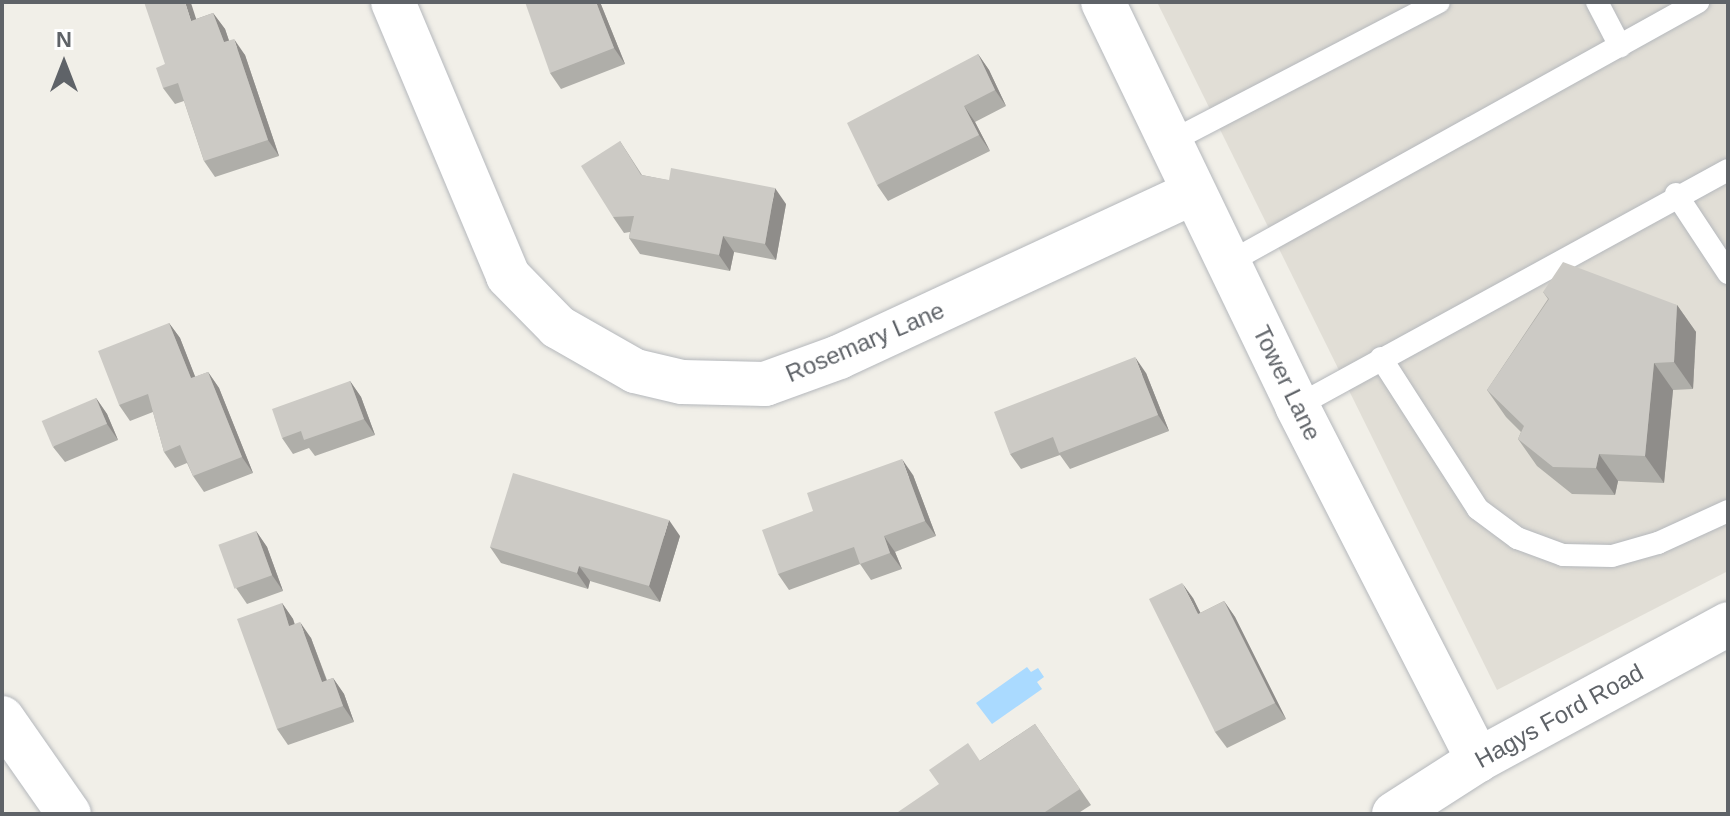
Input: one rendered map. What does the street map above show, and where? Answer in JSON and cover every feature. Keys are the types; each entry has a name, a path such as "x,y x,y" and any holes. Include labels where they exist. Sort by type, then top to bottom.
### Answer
{"street":[{"name":"Rosemary Lane","path":"393,2 508,276 558,327 646,374 682,382 765,384 839,357 1194,192"},
{"name":"Tower Lane","path":"1103,2 1297,406 1478,760"},
{"name":"Hagys Ford Road","path":"1394,814 1478,760 1728,624"},
{"path":"2,718 69,814"}],"lane":[{"path":"1170,142 1439,2"},
{"path":"1597,2 1620,46"},
{"path":"1228,263 1698,2"},
{"path":"1297,406 1676,194 1728,170"},
{"path":"1676,194 1728,273"},
{"path":"1381,358 1478,509 1517,538 1563,555 1612,556 1658,543 1728,511"}],"shaded area":[{"path":"1157,2 1728,2 1728,571 1497,690"}],"water":[{"path":"1027,667 1031,672 1038,668 1044,677 1037,682 1042,689 992,724 976,703"}],"building":[{"path":"144,2 185,2 191,21 213,13 224,42 234,39 268,140 204,161 178,83 163,88 156,68 165,64"},
{"path":"525,2 596,2 614,48 550,73"},
{"path":"978,54 995,90 964,106 979,135 877,185 847,123"},
{"path":"620,141 641,175 669,180 671,168 775,188 765,244 723,236 719,255 629,238 634,216 613,217 581,166"},
{"path":"1563,262 1677,305 1674,362 1654,363 1645,456 1599,454 1596,468 1553,467 1518,439 1524,426 1487,390 1549,299 1543,292"},
{"path":"169,323 191,378 208,372 242,457 193,476 180,445 164,452 148,394 119,405 98,351"},
{"path":"1135,357 1158,415 1059,453 1053,437 1010,454 994,412"},
{"path":"350,381 364,419 304,440 301,431 282,438 272,409"},
{"path":"96,398 107,424 53,447 42,421"},
{"path":"902,459 925,521 884,536 890,553 860,564 854,547 778,574 762,530 813,511 807,493"},
{"path":"513,473 669,520 649,586 579,566 577,573 490,547"},
{"path":"256,531 272,575 234,589 218,545"},
{"path":"1182,583 1198,614 1224,601 1275,703 1215,732 1149,599"},
{"path":"282,603 289,626 300,622 322,682 333,678 343,706 277,729 237,619"},
{"path":"1035,724 1080,789 1042,814 898,812 939,784 929,770 968,743 980,761"}]}
